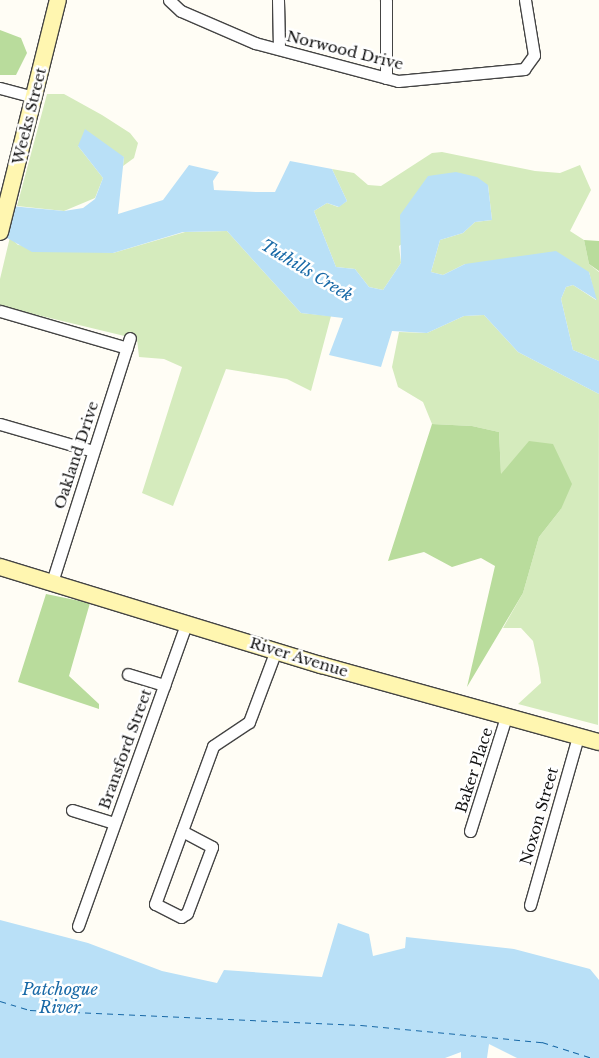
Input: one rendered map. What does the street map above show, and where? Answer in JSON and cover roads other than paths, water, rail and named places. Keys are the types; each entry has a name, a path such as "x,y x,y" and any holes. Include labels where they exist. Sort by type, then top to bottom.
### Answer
{"main road":[{"name":"Weeks Street","path":"2,225 58,0"},
{"name":"River Avenue","path":"0,567 276,650 599,742"}],"street":[{"name":"Norwood Drive","path":"169,0 181,11 279,49 386,78 410,81 524,69 531,63 534,42 525,0"},
{"path":"278,0 279,49"},
{"path":"386,0 386,78"},
{"path":"0,88 34,97"},
{"name":"Oakland Drive","path":"0,312 129,343 52,582"},
{"path":"0,424 93,451"},
{"name":"Bransford Street","path":"78,926 187,622"},
{"path":"182,830 212,847 187,914 181,916 155,904 182,830 213,746 249,722 276,650"},
{"path":"128,674 164,685"},
{"name":"Baker Place","path":"470,831 506,717"},
{"name":"Noxon Street","path":"530,905 578,737"},
{"path":"72,810 114,823"}],"water":[{"name":"Tuthills Creek","path":"85,129 124,157 118,214 163,200 189,165 219,172 213,181 214,190 256,192 275,192 290,161 332,169 347,201 339,207 327,203 314,211 336,267 355,269 369,287 383,290 401,263 400,215 428,176 456,172 477,177 488,185 492,220 475,222 463,233 440,240 431,272 443,275 465,264 556,251 589,272 597,300 573,285 566,287 561,299 573,350 599,361 599,394 518,352 484,315 464,316 427,333 392,331 381,367 329,355 343,318 301,313 227,231 183,232 113,253 32,252 0,234 0,205 64,211 83,208 95,199 103,178 78,146"},
{"name":"Patchogue River","path":"0,920 88,943 162,971 217,983 224,970 322,977 338,923 369,934 373,956 405,948 406,937 514,949 590,969 599,980 599,1058 517,1058 489,1044 487,1058 461,1058 461,1052 445,1058 0,1058"}]}
